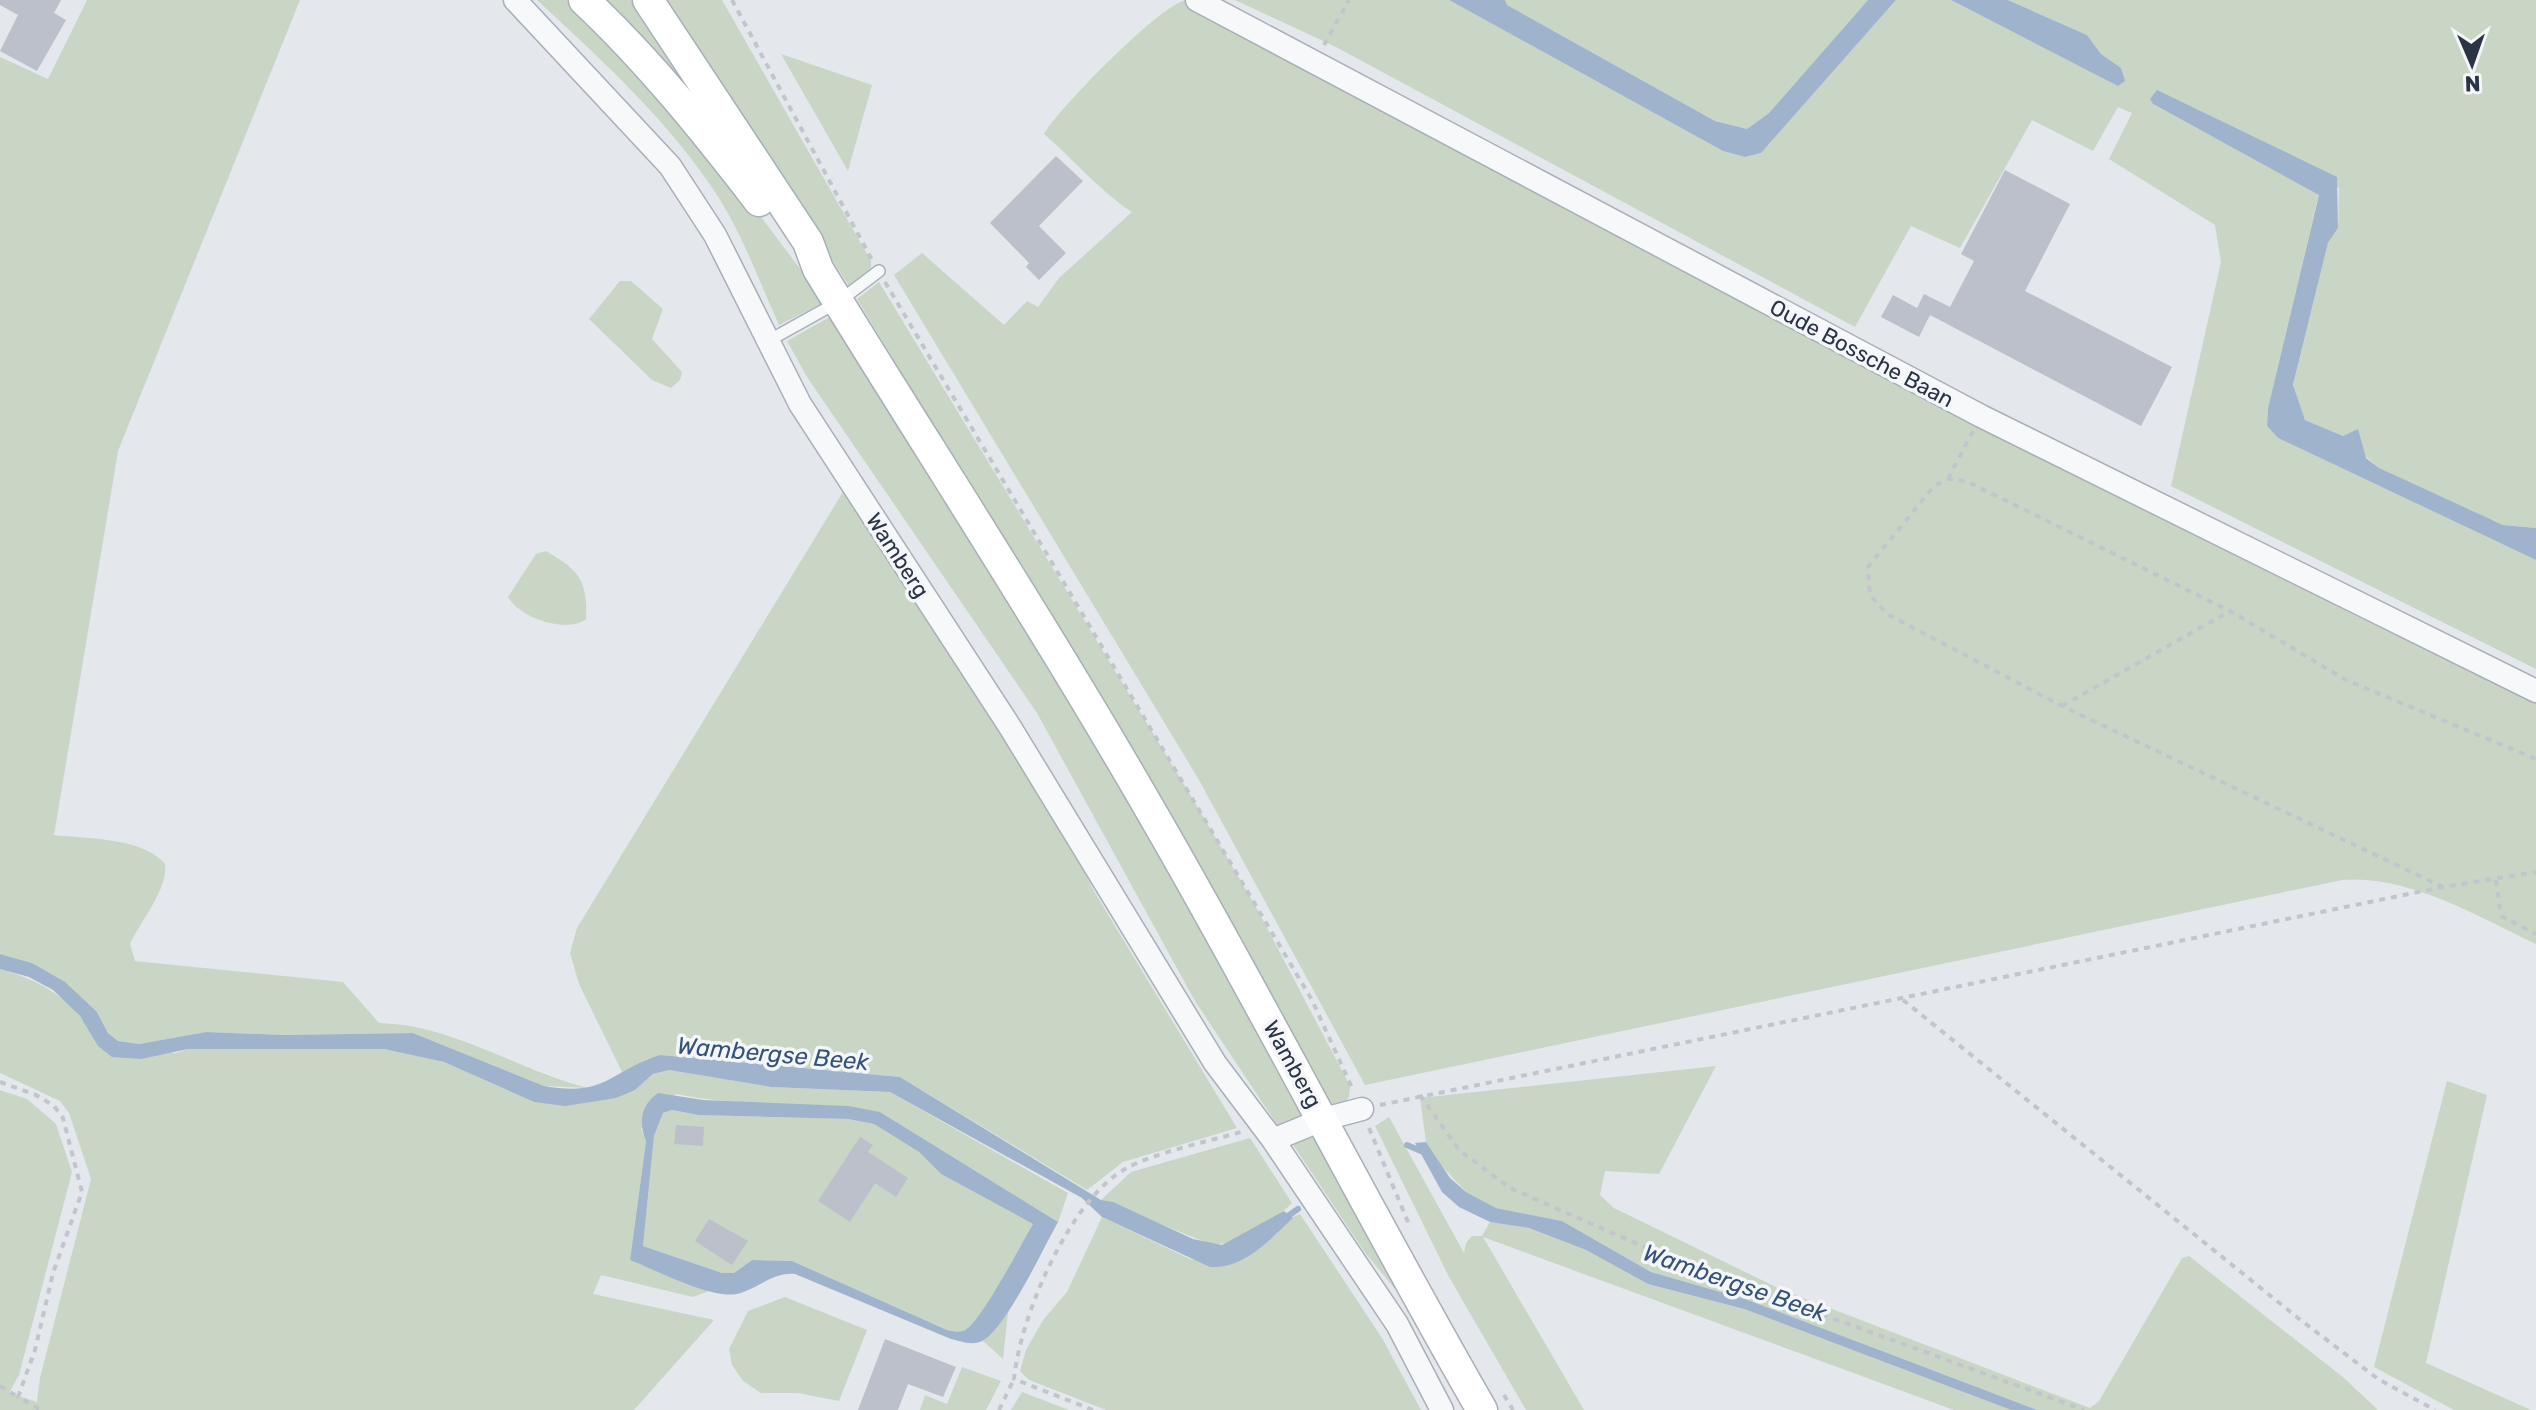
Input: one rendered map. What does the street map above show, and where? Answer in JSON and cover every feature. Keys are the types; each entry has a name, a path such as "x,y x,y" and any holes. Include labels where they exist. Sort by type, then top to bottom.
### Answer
{"main road":[{"name":"Wamberg","path":"584,0 615,29 716,145 797,250 818,269"},
{"name":"Wamberg","path":"648,0 808,242 818,269 1000,559 1149,807 1324,1119 1401,1269 1492,1401"}],"street":[{"name":"Wamberg","path":"515,0 670,166 715,235 800,404 1010,727 1215,1063 1268,1133 1397,1324 1442,1410"},
{"name":"Oude Bossche Baan","path":"1197,0 1981,416 2536,691"},
{"path":"1324,1119 1362,1109"},
{"name":"Wamberg","path":"1268,1133 1324,1119"}],"lane":[{"path":"768,341 838,302 879,271"}],"path":[{"path":"732,0 879,271 1312,1000 1362,1109 1411,1229"},
{"path":"1315,61 1349,0"},
{"path":"1948,479 1981,416"},
{"path":"2443,887 2062,706 1887,614 1870,595 1868,567 1934,486 1948,479 1966,481 2230,611 2346,680 2536,759"},
{"path":"2062,706 2230,611"},
{"path":"1362,1109 2443,887 2536,872"},
{"path":"2496,880 2501,916 2536,934"},
{"path":"1903,1000 2309,1327 2378,1379 2435,1410"},
{"path":"0,1082 36,1095 54,1106 63,1118 82,1192 53,1273 35,1350 18,1397"},
{"path":"1420,1095 1459,1150 1510,1188 1676,1261 2084,1410"},
{"path":"999,1410 1014,1379 1017,1346 1031,1301 1055,1255 1101,1187 1126,1168 1268,1133"},
{"path":"1014,1379 1093,1410"},
{"path":"0,1386 41,1410"},
{"path":"1492,1401 1513,1410"}],"green space":[{"path":"87,0 300,0 118,451 54,835 129,844 155,855 165,864 158,894 130,944 135,961 343,982 379,1023 433,1031 588,1088 544,1086 413,1033 284,1035 206,1032 139,1044 118,1041 108,1033 97,1012 32,963 0,954 0,57 48,79"},
{"path":"537,0 576,0 692,125 825,302 779,325 736,229 700,170 634,93"},
{"path":"591,0 641,0 730,134"},
{"path":"667,0 722,0 871,261 871,269 849,286"},
{"path":"1186,0 2358,617 2536,701 2536,944 2467,910 2417,890 2367,880 2342,880 1365,1085 1199,780 894,275 922,253 1004,325 1027,301 1038,307 1059,278 1132,212 1044,134 1111,59 1155,19"},
{"path":"1235,0 1449,0 1723,151 1745,157 1761,153 1896,0 1951,0 2119,86 2120,68 2101,54 2087,35 2008,0 2536,0 2536,528 2503,525 2405,481 2379,468 2343,436 2305,420 2293,386 2328,243 2338,228 2339,188 2150,99 2154,105 2319,194 2268,408 2267,426 2278,438 2536,560 2536,669 2171,486 2221,262 2215,225 2109,159 2132,113 2118,107 2093,151 2032,120 1960,248 1911,226 1855,327 1336,47"},
{"path":"1505,0 1868,0 1769,113 1747,129 1715,121 1507,5"},
{"path":"781,54 872,85 848,171"},
{"path":"620,281 631,281 663,309 652,339 682,372 680,380 671,388 652,380 589,319"},
{"path":"879,282 1256,907 1350,1086 1349,1097 1342,1107 1332,1105 1153,786 857,299"},
{"path":"835,314 1153,830 1304,1116 1278,1126 1195,1001 1037,713 807,377 787,341"},
{"path":"846,487 1052,807 1095,893 1237,1128 1123,1162 1087,1190 900,1077 660,1055 643,1061 623,1074 579,984 570,953 577,928"},
{"path":"546,551 579,577 585,594 586,619 567,625 544,622 514,605 508,597 536,554"},
{"path":"0,969 31,980 58,996 81,1018 98,1046 176,1053 188,1049 384,1049 444,1062 534,1102 635,1090 653,1074 669,1070 771,1087 890,1092 1068,1193 1058,1222 880,1112 727,1101 676,1094 641,1129 646,1140 630,1260 709,1291 693,1297 601,1275 593,1294 714,1320 634,1410 0,1410 0,1090 27,1099 56,1124 72,1172 19,1375 9,1393 37,1402 40,1378 91,1179 69,1113 60,1101 0,1073"},
{"path":"1716,1066 1659,1174 1605,1171 1600,1195 1614,1208 1780,1289 2090,1408 2099,1401 2182,1258 2189,1256 2344,1378 2378,1410 2037,1410 1745,1299 1651,1272 1562,1221 1496,1208 1466,1192 1439,1163 1426,1142 1420,1098"},
{"path":"2447,1081 2487,1095 2426,1363 2531,1410 2454,1410 2374,1367"},
{"path":"672,1110 698,1115 848,1119 874,1124 919,1152 941,1174 1033,1224 981,1312 972,1324 960,1331 947,1330 792,1261 752,1260 734,1273 722,1273 643,1246 654,1136 663,1113"},
{"path":"1389,1117 1464,1253 1466,1243 1472,1236 1482,1236 1490,1222 1529,1228 1586,1250 1648,1284 1744,1309 2011,1410 1954,1410 1483,1237 1584,1410 1526,1410 1449,1277 1375,1126"},
{"path":"1314,1134 1406,1302 1366,1254 1292,1143"},
{"path":"1250,1138 1292,1203 1265,1225 1243,1237 1210,1244 1101,1200 1131,1172"},
{"path":"1300,1214 1382,1338 1421,1410 1106,1410 1029,1380 1020,1371 1026,1350 1043,1320 1067,1292 1102,1217 1192,1260"},
{"path":"785,1297 867,1330 839,1401 798,1393 761,1393 743,1381 732,1365 729,1349 748,1311"},
{"path":"1008,1312 1003,1359 983,1341"},
{"path":"962,1367 1001,1381 986,1410 920,1410 925,1395 947,1404"},
{"path":"1022,1392 1069,1410 1011,1410"}],"water":[{"path":"1449,0 1505,0 1507,5 1715,121 1747,129 1769,113 1868,0 1896,0 1761,153 1745,157 1723,151"},
{"path":"1951,0 2008,0 2087,35 2101,54 2121,68 2125,81 2118,86"},
{"path":"2157,90 2337,177 2338,228 2328,243 2293,385 2305,420 2343,436 2358,429 2366,458 2379,468 2503,525 2536,528 2536,560 2278,438 2267,426 2268,408 2319,195 2153,104 2150,99"},
{"path":"0,954 32,963 65,982 97,1012 108,1033 118,1041 139,1044 206,1032 284,1035 413,1033 544,1086 565,1088 582,1088 607,1081 660,1055 900,1077 1101,1200 1113,1202 1193,1239 1222,1245 1284,1211 1293,1218 1245,1258 1210,1267 1102,1217 1082,1198 890,1092 771,1087 669,1070 653,1074 635,1090 616,1098 565,1106 534,1102 444,1062 384,1049 188,1049 141,1059 112,1057 98,1046 80,1016 53,990 29,977 0,969"},
{"path":"658,1093 703,1100 848,1106 880,1112 1058,1222 1002,1321 991,1334 978,1342 951,1339 795,1274 772,1278 737,1294 698,1288 630,1260 646,1141 642,1127 643,1114","holes":["672,1110 698,1115 848,1119 874,1124 919,1152 941,1174 1033,1224 981,1313 972,1324 960,1331 947,1330 792,1261 752,1260 734,1273 722,1273 643,1246 654,1136 663,1113"]},
{"path":"1426,1142 1450,1178 1466,1192 1496,1208 1562,1221 1651,1272 1745,1299 2037,1410 2011,1410 1744,1309 1648,1284 1586,1250 1529,1228 1490,1222 1459,1207 1442,1192 1415,1143"}],"building":[{"path":"0,0 61,0 54,13 66,20 37,71 0,51 18,15 0,5"},
{"path":"1056,156 1083,181 1039,226 1066,253 1039,280 1026,267 1029,263 990,223"},
{"path":"2005,170 2070,204 2025,291 2172,367 2141,426 1930,315 1919,337 1881,317 1893,295 1917,308 1924,294 1950,307 1974,261 1961,254"},
{"path":"676,1125 704,1127 703,1146 674,1144"},
{"path":"860,1137 873,1145 868,1152 908,1178 896,1197 875,1183 850,1222 818,1201"},
{"path":"709,1219 748,1241 732,1265 695,1241"},
{"path":"885,1339 956,1367 943,1397 908,1384 898,1410 858,1410"}],"waterway":[{"name":"Wambergse Beek","path":"1407,1145 1421,1151"},
{"name":"Wambergse Beek","path":"1285,1218 1298,1209"}]}
